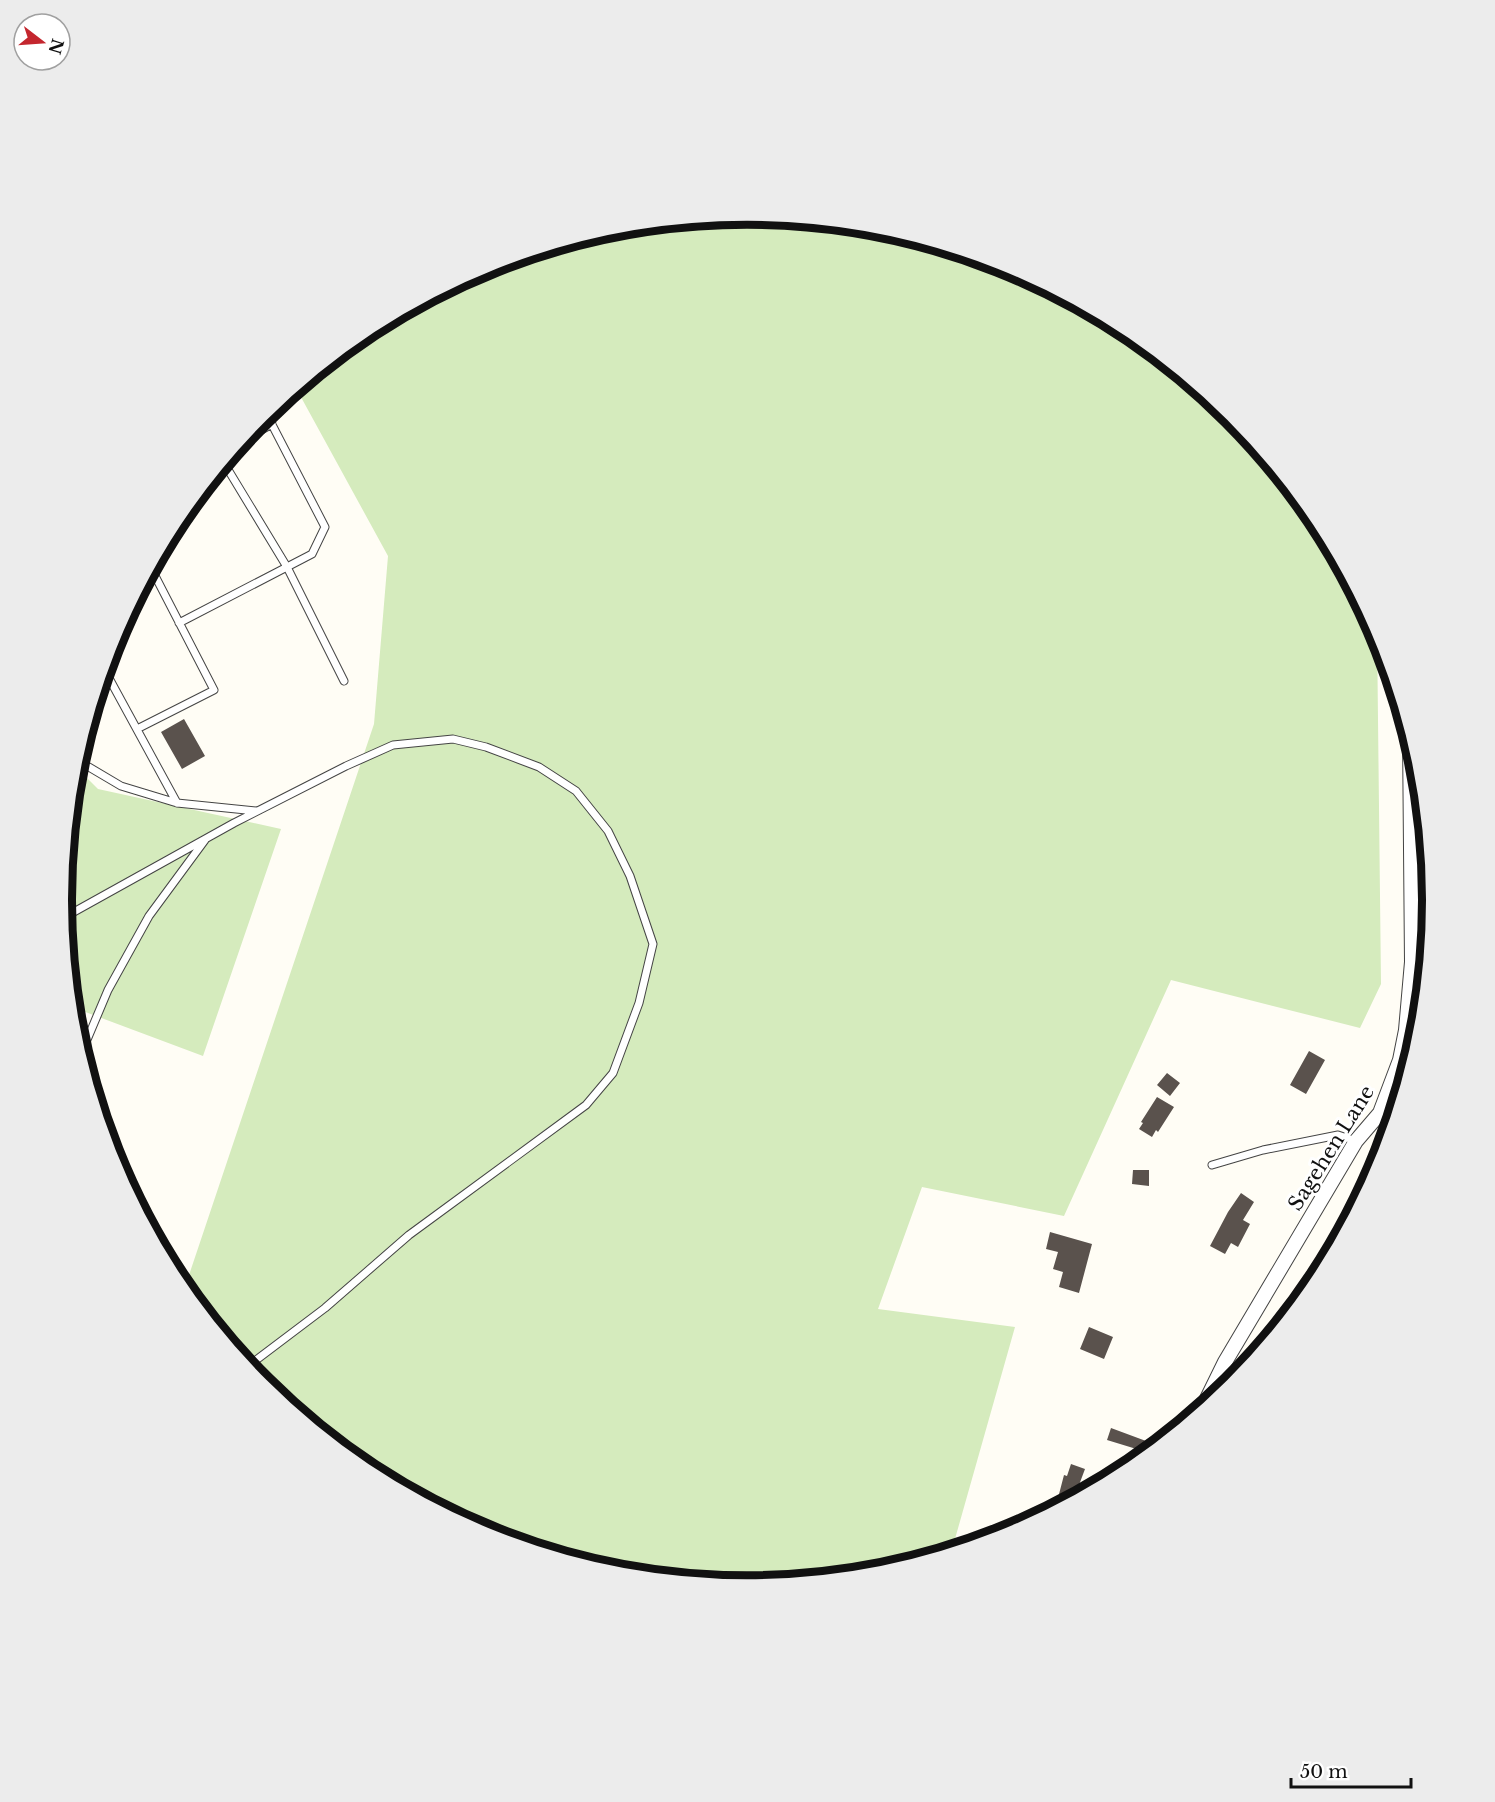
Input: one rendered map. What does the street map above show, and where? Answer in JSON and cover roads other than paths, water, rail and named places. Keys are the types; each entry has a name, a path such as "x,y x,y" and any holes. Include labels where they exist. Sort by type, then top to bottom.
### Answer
{"street":[{"name":"Sagehen Lane","path":"1211,1393 1231,1353 1356,1141 1380,1113 1400,1060 1406,1030 1412,962 1410,771"},
{"path":"1412,962 1420,967"},
{"path":"1380,1113 1387,1118"}],"lane":[{"path":"179,623 312,554 325,527 272,424 266,427"},
{"path":"228,470 287,567 344,681"},
{"path":"137,729 214,690 155,576"},
{"path":"110,679 177,803"},
{"path":"72,913 256,811 346,766 393,745 453,739 486,747 539,767 576,791 608,831 634,884 653,944 639,1003 613,1073 586,1105 409,1235 325,1308 254,1362"},
{"path":"86,765 121,786 177,803 256,811"},
{"path":"87,1040 108,990 149,916 207,838"},
{"path":"1212,1166 1263,1150 1338,1135 1356,1141"}]}
